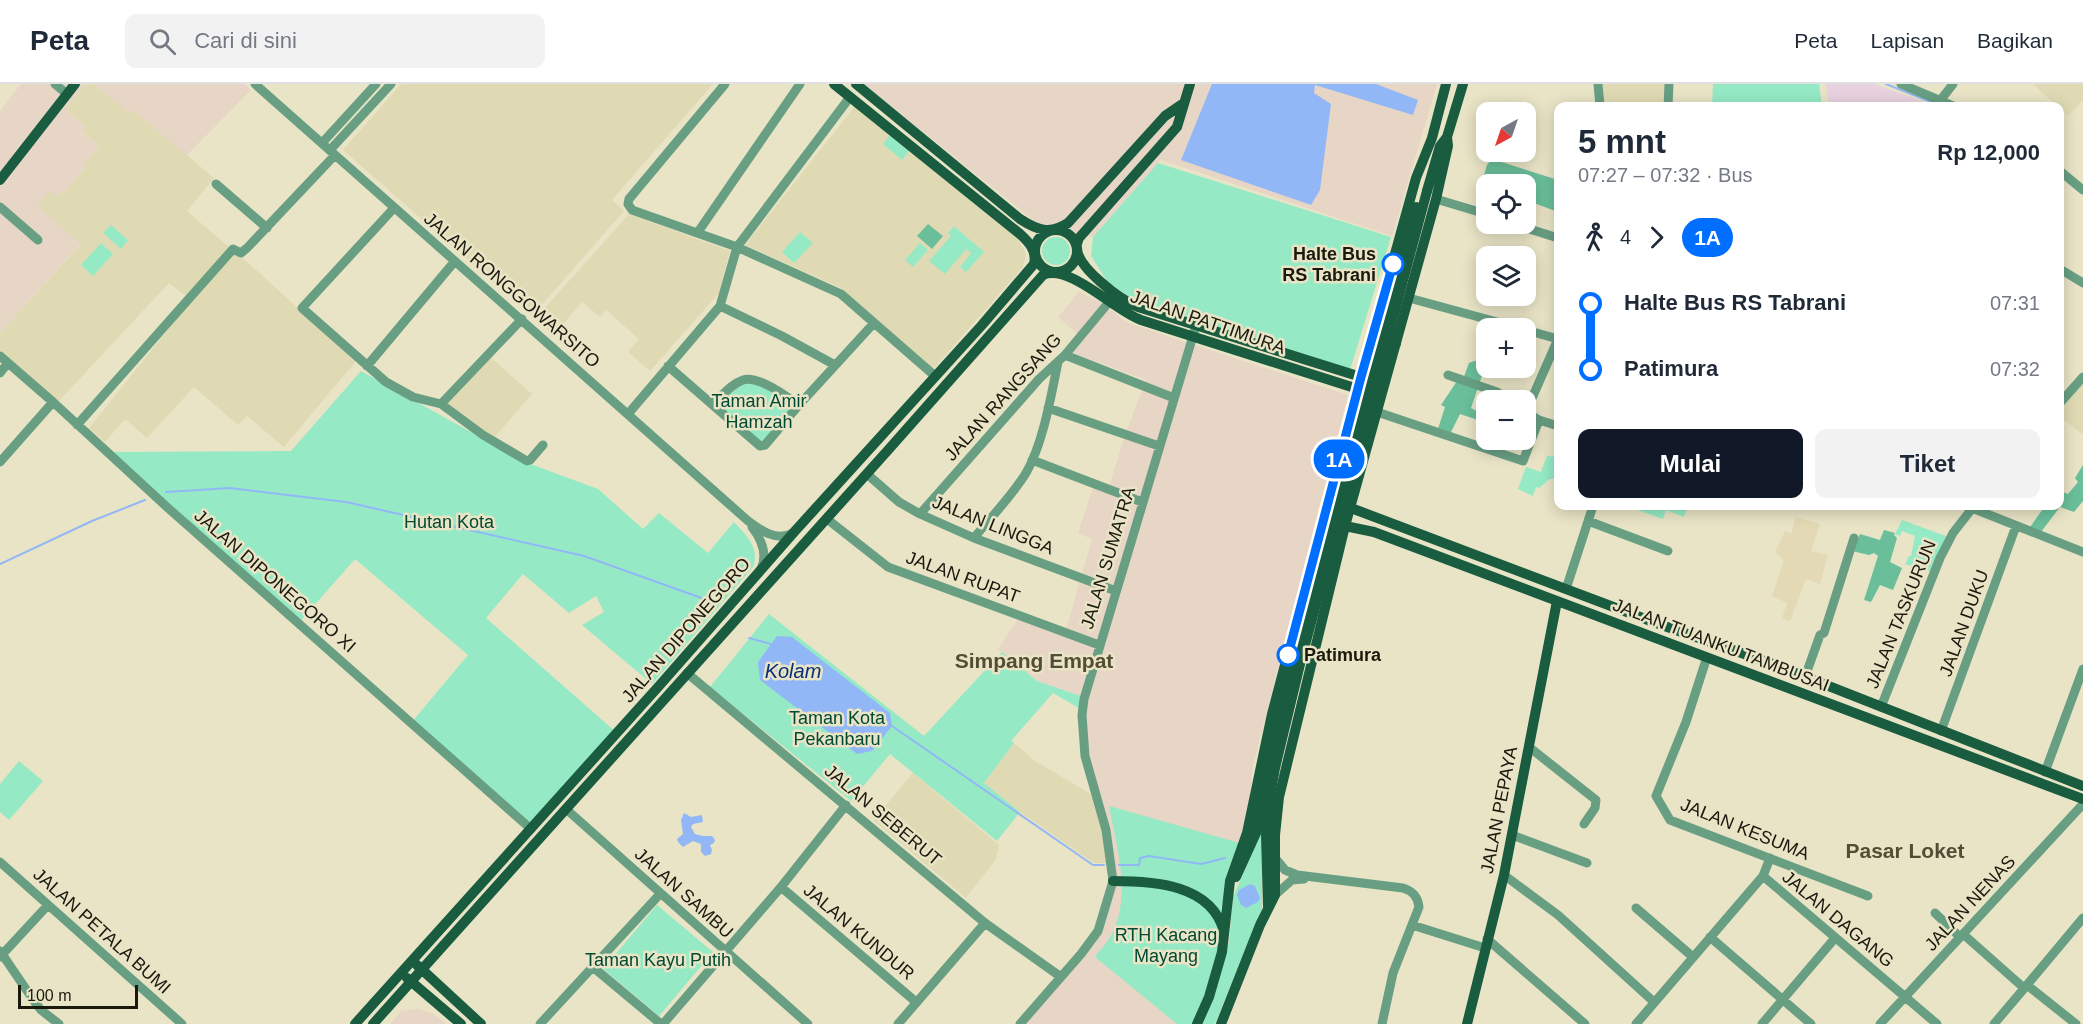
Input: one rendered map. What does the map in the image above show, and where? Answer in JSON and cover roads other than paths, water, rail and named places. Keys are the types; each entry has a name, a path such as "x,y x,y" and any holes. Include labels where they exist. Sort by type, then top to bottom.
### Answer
{"main road":[{"path":"0,180 75,84"},
{"path":"834,84 1020,234 1030,244 1042,266 1054,272 1071,266 1077,254 1075,242 1067,234 1038,228 1020,219 856,84"},
{"path":"1076,248 1082,234 1176,127 1190,84"},
{"path":"1197,1024 1216,974 1224,935 1232,870 1249,824 1261,758 1328,500 1416,178 1432,138 1446,84"},
{"path":"1227,899 1261,834 1304,649 1440,146 1447,137 1463,84"},
{"path":"1035,255 1039,239 1072,219 1165,116 1184,103"},
{"path":"1267,909 1275,895 1277,808 1345,526 1409,298 1428,193 1432,138"},
{"name":"JALAN PATTIMURA","path":"1076,248 1086,267 1126,301 1138,307 1361,377"},
{"name":"JALAN DIPONEGORO","path":"355,1024 1030,271 1035,255"},
{"name":"JALAN DIPONEGORO","path":"373,1024 827,519 1039,279 1043,275 1054,272"},
{"name":"JALAN PATTIMURA","path":"1054,272 1072,277 1134,317 1358,390"},
{"path":"1358,390 1359,399 1353,420 1356,425 1363,427 1369,422 1389,352 1396,344"},
{"path":"879,440 889,449"},
{"path":"1328,500 1345,526"},
{"path":"1324,516 1351,508"},
{"name":"JALAN TUANKU TAMBUSAI","path":"1351,508 1805,677 2083,786"},
{"name":"JALAN TUANKU TAMBUSAI","path":"1345,526 1374,532 2083,801"},
{"path":"1293,634 1308,594 1316,591 1322,599 1316,622 1316,641"},
{"name":"JALAN PEPAYA","path":"1467,1024 1504,875 1557,601"},
{"path":"598,754 607,763"},
{"path":"1221,1024 1269,902 1261,834"},
{"path":"1113,881 1144,882 1193,893 1212,908 1224,935"},
{"path":"412,961 481,1024"},
{"path":"401,973 461,1024"}],"street":[{"path":"55,84 67,94"},
{"name":"JALAN RONGGOWARSITO","path":"255,84 747,520 772,535 784,536 795,531"},
{"path":"322,143 376,84"},
{"path":"77,425 233,249 241,253 267,228 391,84"},
{"path":"725,84 629,199 628,204 632,210 737,247 841,294 936,376"},
{"path":"698,232 800,84"},
{"path":"1598,84 1600,102"},
{"path":"1668,102 1669,84"},
{"path":"1900,84 1935,102"},
{"path":"1940,102 1953,84"},
{"path":"628,414 720,306 737,247 850,97"},
{"path":"2064,174 2083,190"},
{"path":"2075,183 2083,174"},
{"path":"216,184 267,228"},
{"path":"1428,193 1476,210"},
{"path":"0,207 38,240"},
{"path":"394,208 302,308 386,382 413,397 441,404 483,435 527,461 543,445"},
{"path":"1536,231 1554,237"},
{"path":"367,366 455,261"},
{"path":"2064,271 2083,283"},
{"path":"1409,298 1482,318"},
{"name":"JALAN RANGSANG","path":"920,514 1040,379 1061,359 1109,302"},
{"path":"720,306 835,365"},
{"path":"441,404 522,320"},
{"path":"668,366 760,446 765,445 874,323"},
{"name":"JALAN SUMATRA","path":"1020,1024 1098,931 1113,881 1106,830 1085,756 1082,715 1084,699 1196,326"},
{"path":"1536,333 1554,338"},
{"path":"1536,390 1554,348"},
{"name":"JALAN DIPONEGORO XI","path":"0,356 531,829"},
{"path":"974,538 1025,474 1032,460 1061,359 1174,398"},
{"path":"0,373 8,363"},
{"path":"1448,375 1491,390"},
{"path":"713,404 741,380 750,378 787,395 798,406"},
{"path":"2064,398 2083,378"},
{"path":"0,462 53,402"},
{"path":"1048,408 1159,446"},
{"path":"1377,412 1522,461 1539,420"},
{"path":"1536,418 1554,425"},
{"path":"1032,460 1142,502"},
{"name":"JALAN LINGGA","path":"867,474 898,502 920,514 974,538 1116,591"},
{"path":"1566,589 1592,510"},
{"name":"JALAN TASKURUN","path":"1881,707 1940,558 1953,533 1971,510"},
{"path":"1980,510 2083,552"},
{"name":"JALAN RUPAT","path":"827,519 888,567 1099,645"},
{"name":"JALAN RONGGOWARSITO","path":"747,520 764,551 760,571"},
{"path":"1588,520 1668,551"},
{"name":"JALAN DUKU","path":"1941,731 2016,526"},
{"path":"1805,677 1820,635 1824,633 1854,538"},
{"name":"JALAN KESUMA","path":"1707,657 1686,722 1656,796 1670,820 1868,896"},
{"path":"2045,772 2083,669"},
{"name":"JALAN SEBERUT","path":"687,673 985,923 1061,977"},
{"path":"1529,747 1596,800 1595,808 1584,824"},
{"name":"JALAN NENAS","path":"1880,1024 2083,801"},
{"path":"594,968 662,1024 781,887 846,805"},
{"name":"JALAN SAMBU","path":"566,808 808,1024"},
{"path":"1512,835 1587,863"},
{"path":"1275,858 1280,866 1291,873 1409,890 1419,901 1419,907 1394,973 1382,1024"},
{"path":"1763,876 1770,858"},
{"name":"JALAN PETALA BUMI","path":"0,862 182,1024"},
{"path":"1504,875 1558,915 1654,1002"},
{"name":"JALAN DAGANG","path":"1636,1024 1763,876 1937,1024"},
{"path":"1275,895 1292,880 1324,879"},
{"name":"JALAN KUNDUR","path":"781,887 916,1002"},
{"path":"540,1024 660,894"},
{"path":"48,905 1,954 41,1010 59,1024"},
{"path":"1636,908 1693,957"},
{"path":"1935,913 2076,1024"},
{"path":"1994,1024 2083,918"},
{"path":"898,1024 985,923"},
{"path":"1412,925 1486,943 1585,1024"},
{"path":"1710,937 1811,1024"},
{"path":"1762,1024 1835,938"}],"water":[{"path":"1212,84 1376,84 1418,100 1413,115 1315,85 1314,93 1331,104 1320,190 1311,205 1181,160"},
{"name":"Kolam","path":"777,636 792,637 890,713 892,726 872,751 857,754 760,680 758,662"},
{"path":"684,813 691,817 702,815 703,822 693,824 691,827 695,834 712,836 715,840 710,845 711,854 705,856 701,852 701,844 693,841 683,847 678,842 677,839 683,834 681,820"},
{"path":"1250,884 1255,886 1260,898 1258,902 1246,908 1241,905 1237,895 1239,890"}],"waterway":[{"path":"1886,84 1931,102"},
{"path":"166,492 230,488 346,502 584,556 710,601"},
{"path":"0,564 92,521 145,500"},
{"path":"749,638 771,644"},
{"path":"892,726 1093,865 1104,865"},
{"path":"1119,865 1139,865 1140,858 1149,856 1201,864 1225,858"}],"place":[{"name":"Halte Bus RS Tabrani","path":"1393,264"},
{"name":"Patimura","path":"1288,655"}],"district":[{"name":"Simpang Empat","path":"1034,660"},
{"name":"Pasar Loket","path":"1905,850"}],"park label":[{"name":"Taman Amir Hamzah","path":"759,411"},
{"name":"Hutan Kota","path":"449,522"},
{"name":"Taman Kota Pekanbaru","path":"837,728"},
{"name":"RTH Kacang Mayang","path":"1166,945"},
{"name":"Taman Kayu Putih","path":"658,960"}]}
